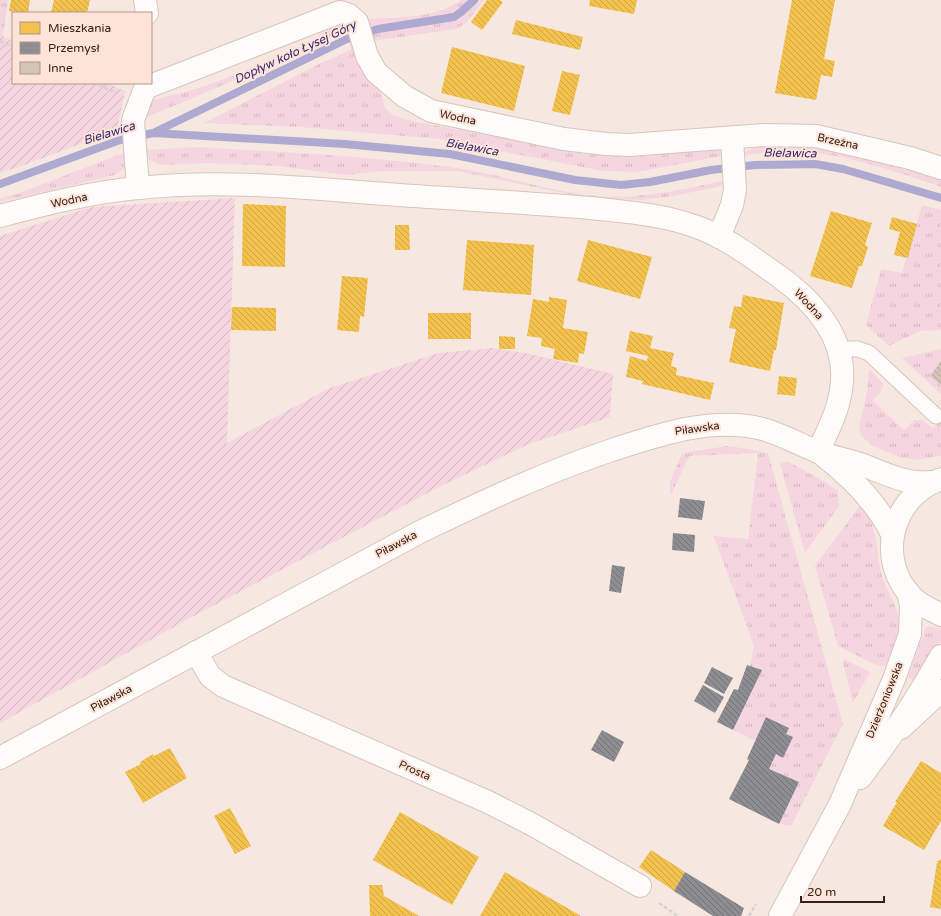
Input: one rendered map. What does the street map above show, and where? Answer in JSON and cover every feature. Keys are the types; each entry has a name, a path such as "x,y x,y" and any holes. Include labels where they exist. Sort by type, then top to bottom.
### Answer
{"street":[{"path":"144,0 148,12"},
{"name":"Wodna","path":"152,82 334,13 346,14 354,18 358,24 370,64 382,77 411,101 431,110 546,136 595,143 733,147"},
{"name":"Wodna","path":"138,188 133,123 145,85"},
{"name":"Brzeżna","path":"733,147 796,134 824,137 910,158 941,168"},
{"path":"718,237 732,205 735,190 733,147"},
{"name":"Wodna","path":"0,216 109,192 138,188 227,184 553,205 659,216 695,226 718,237 772,272 805,298 818,311 830,329 839,349 842,366 841,390 835,413 818,452"},
{"name":"Piławska","path":"0,758 394,544 491,497 576,462 653,436 688,428 732,424 774,432 818,452 857,463 901,480 912,483 937,481"},
{"name":"Piławska","path":"818,452 869,498 885,518 892,534"},
{"path":"937,481 912,497 902,510 892,534 891,550 899,580 908,592 923,606 941,614"},
{"name":"Dzierżoniowska","path":"780,916 840,804 894,679 910,634 911,605 908,592"},
{"name":"Prosta","path":"196,652 210,676 223,686 488,802 553,836 640,886"},
{"name":"Dzierżoniowska","path":"840,804 890,738 920,694 941,656"},
{"path":"890,738 941,691"}],"lane":[{"path":"839,349 858,349 869,353 936,416"}],"path":[{"path":"0,41 12,47"}],"green space":[{"path":"0,0 8,0 3,37 0,35"},
{"path":"461,0 484,0 466,23 456,29 372,41 367,19 428,14 440,11"},
{"path":"342,25 349,28 380,88 385,108 393,115 408,120 584,154 633,157 713,148 719,151 722,156 637,172 603,171 439,139 300,127 204,123 321,63 351,50 345,29 223,85 143,119 152,100 193,90 241,73 306,44 331,27"},
{"path":"0,35 12,41 12,84 109,84 125,91 117,130 0,173"},
{"path":"792,146 830,151 886,164 941,180 941,187 887,169 846,158 808,152 790,151 744,155 745,152 755,147"},
{"path":"198,147 355,157 418,163 482,172 547,188 598,196 634,196 724,181 724,183 718,187 673,196 641,200 612,199 578,196 457,171 384,171 345,175 278,166 205,163 161,165 149,160 146,150"},
{"path":"126,152 125,167 115,175 0,202 0,198 17,194"},
{"path":"235,198 227,443 330,388 439,353 491,348 526,353 613,374 610,417 529,444 437,488 192,617 0,723 0,236 91,207"},
{"path":"922,205 941,210 941,330 920,331 889,346 866,325 881,269 902,273"},
{"path":"941,349 941,361 930,376 941,385 941,394 902,358"},
{"path":"869,369 884,384 881,391 873,401 904,430 914,420 923,420 933,428 941,419 941,456 916,460 899,457 873,446 861,436 859,427 867,392"},
{"path":"727,446 768,453 843,724 791,826 779,824 799,782 769,769 776,754 783,758 793,737 786,734 789,728 767,717 755,741 733,730 762,670 750,666 754,646 714,537 748,539 758,453 689,456 672,493 670,493 670,482 682,453"},
{"path":"787,461 822,480 838,491 839,506 805,553 780,464"},
{"path":"861,504 872,523 880,569 895,605 899,622 899,628 893,650 885,666 876,665 838,646 815,566"},
{"path":"929,626 941,629 941,641 918,683 908,677 926,627"},
{"path":"844,659 870,672 853,703 843,663"}],"building: Mieszkania":[{"path":"11,0 30,0 28,12 9,11"},
{"path":"54,0 90,0 87,12 51,12"},
{"path":"487,0 500,0 503,2 482,30 471,22"},
{"path":"590,0 637,0 634,14 589,6"},
{"path":"792,0 835,0 824,59 835,61 832,77 821,75 816,100 775,93"},
{"path":"516,20 583,37 580,50 512,34"},
{"path":"452,47 525,66 514,111 441,93"},
{"path":"562,71 580,75 570,115 552,111"},
{"path":"243,204 286,206 285,267 242,266"},
{"path":"831,211 872,223 865,245 868,247 862,266 859,266 852,288 810,276"},
{"path":"892,217 917,224 908,258 894,255 900,232 889,229"},
{"path":"395,225 409,225 410,250 395,250"},
{"path":"467,240 534,245 531,295 463,290"},
{"path":"588,240 652,257 640,299 577,281"},
{"path":"342,276 368,278 364,317 360,316 359,332 337,330"},
{"path":"743,295 784,303 776,350 774,350 770,371 729,362 736,329 729,328 734,306 741,307"},
{"path":"549,297 567,300 563,328 588,332 584,354 579,353 578,363 553,359 555,349 541,346 542,338 527,336 533,299 549,302"},
{"path":"232,307 276,308 276,331 231,330"},
{"path":"428,313 471,313 471,339 428,339"},
{"path":"630,331 653,336 650,348 674,353 671,366 677,368 676,375 714,383 710,400 642,384 643,381 626,377 630,356 647,361 648,356 626,351"},
{"path":"499,336 515,337 515,349 499,349"},
{"path":"779,376 797,378 795,396 777,394"},
{"path":"170,748 187,778 143,803 125,772 141,764 140,762 153,754 154,756"},
{"path":"921,761 941,773 941,821 924,850 883,826 897,802 895,802"},
{"path":"230,808 251,846 235,854 214,816"},
{"path":"400,812 479,857 452,905 373,860"},
{"path":"651,850 685,872 674,891 639,867"},
{"path":"941,859 941,909 930,907 937,862"},
{"path":"505,872 581,916 480,916"},
{"path":"369,885 382,885 384,896 419,916 370,916"}],"building: Przemysł":[{"path":"680,498 705,501 702,520 678,517"},
{"path":"673,533 695,535 694,552 672,550"},
{"path":"612,565 625,567 621,593 609,591"},
{"path":"747,665 762,670 733,730 717,722 734,689 738,690"},
{"path":"712,667 733,678 724,694 704,683"},
{"path":"703,685 724,697 715,713 694,701"},
{"path":"766,717 789,728 786,734 793,737 783,758 776,754 769,769 799,782 779,824 729,799 749,760 747,759"},
{"path":"602,730 624,742 614,762 591,750"},
{"path":"685,872 744,908 741,916 713,916 674,891"}],"building: Inne":[{"path":"941,361 941,385 930,376"}],"waterway":[{"name":"Dopływ koło Łysej Góry","path":"155,132 347,39 378,29 454,17 474,0"},
{"name":"Bielawica","path":"0,184 120,140 153,133 345,144 450,154 575,180 621,185 650,182 711,170 755,165 815,164 843,169 941,198"}]}
